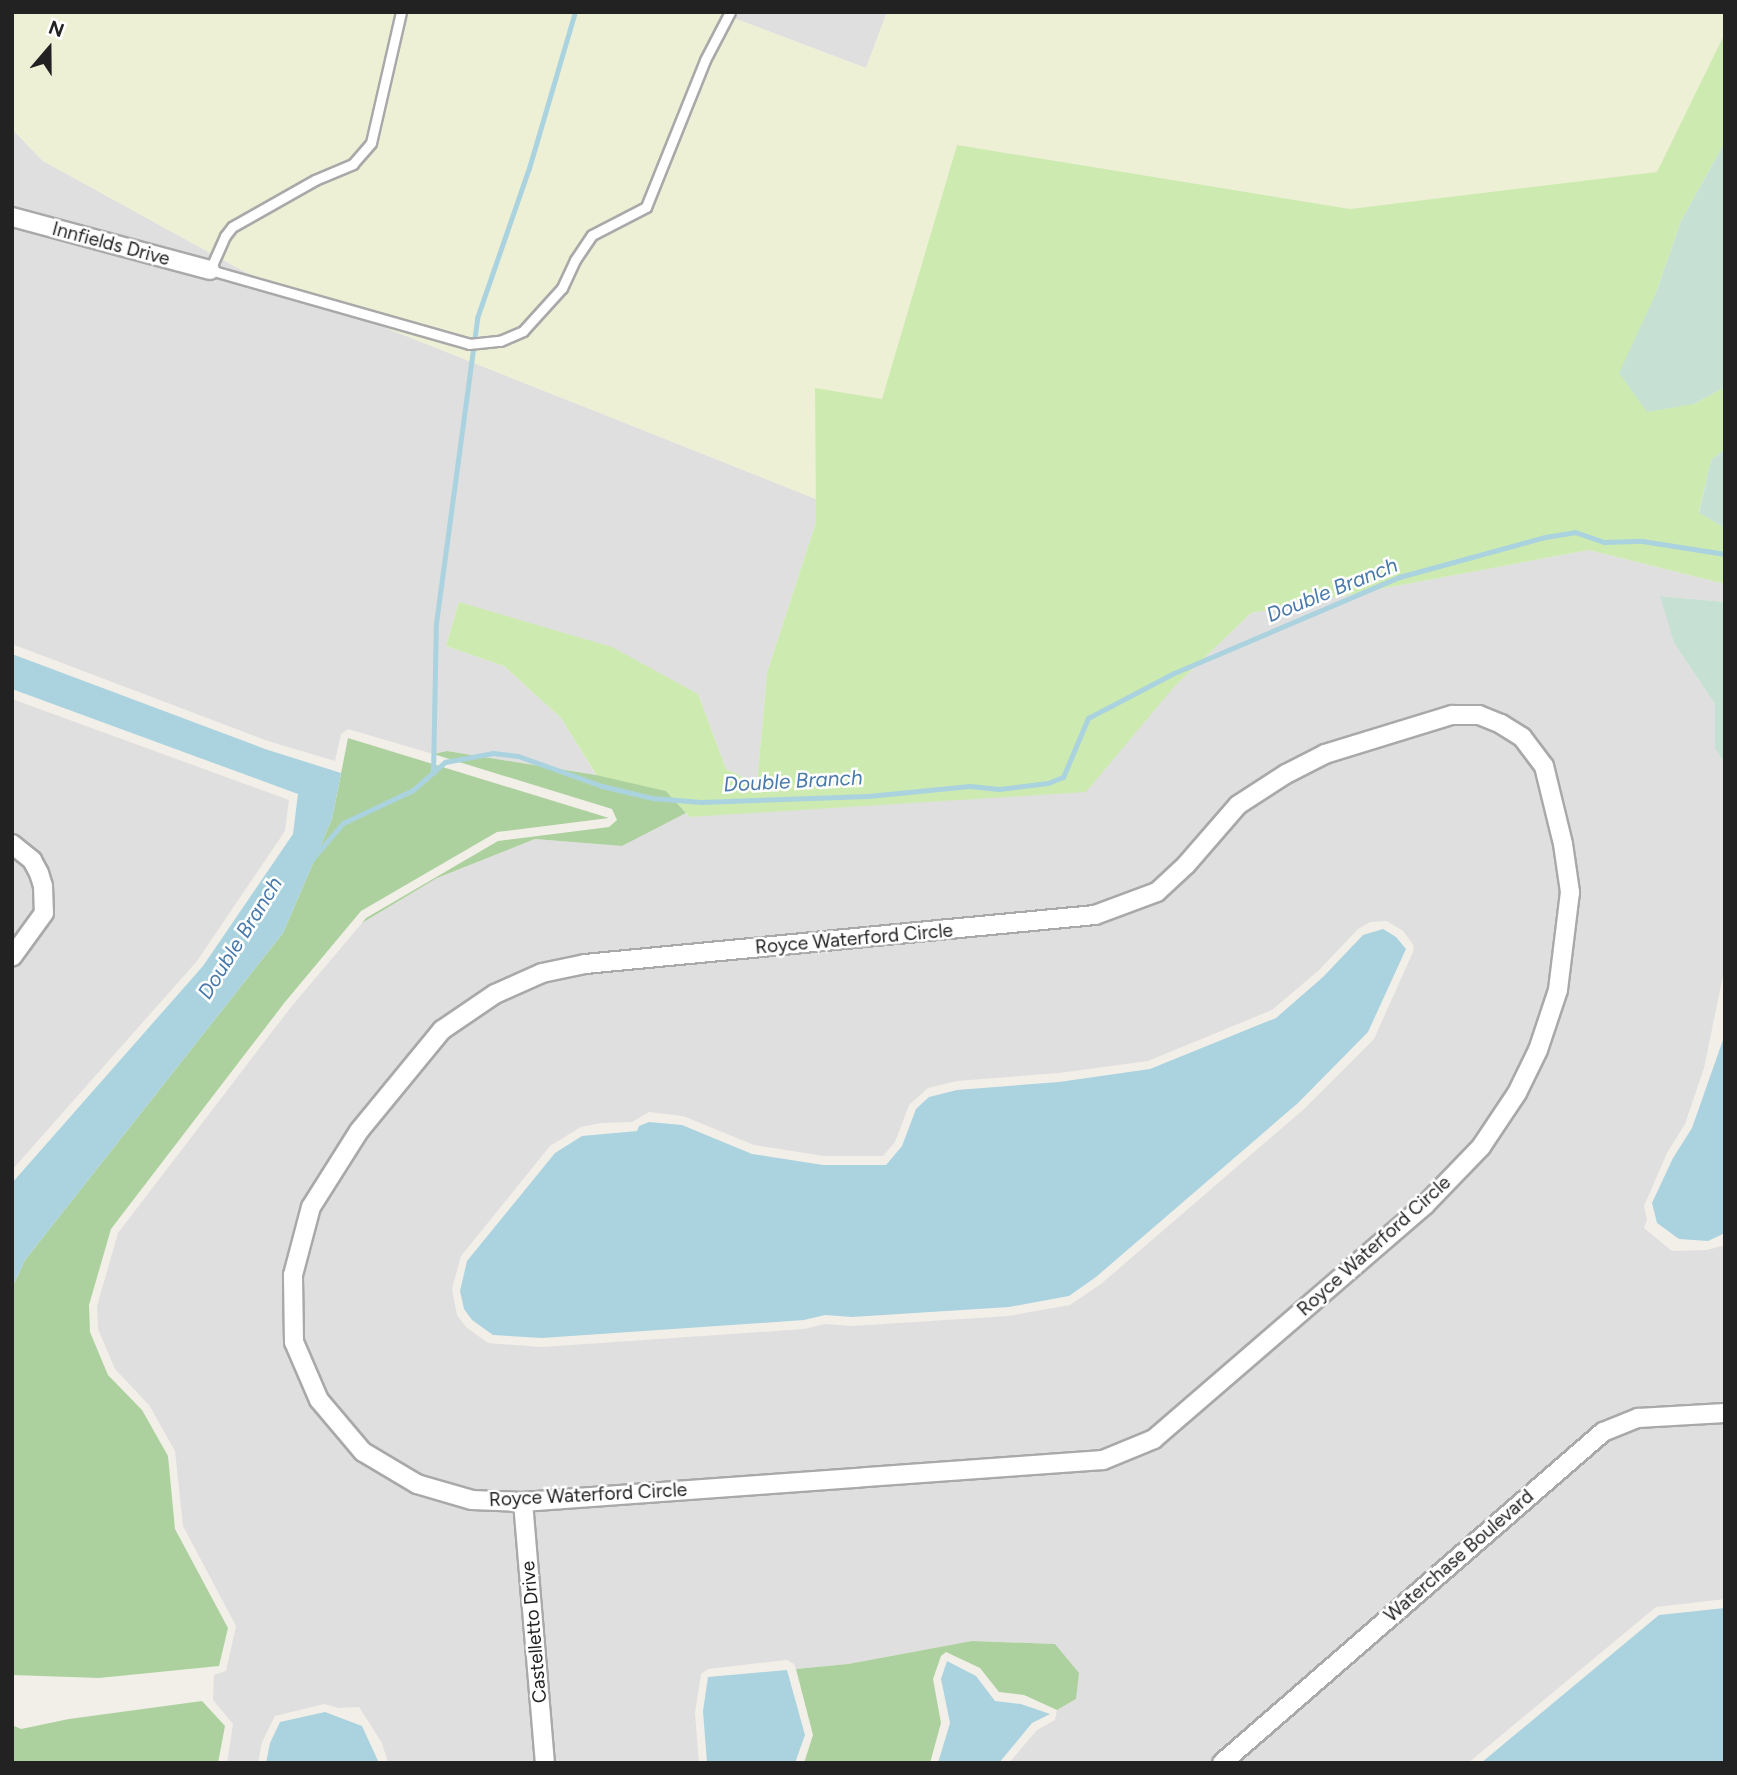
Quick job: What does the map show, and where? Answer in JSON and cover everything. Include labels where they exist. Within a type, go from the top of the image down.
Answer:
[{"type":"street","name":"Innfields Drive","points":[[12,217],[210,270]]},
{"type":"street","name":"Royce Waterford Circle","points":[[1452,715],[1479,715],[1522,737],[1544,766],[1563,844],[1570,892],[1558,990],[1538,1050],[1517,1093],[1481,1147],[1425,1205],[1154,1439],[1103,1461],[523,1502],[472,1500],[417,1484],[363,1452],[319,1400],[294,1342],[293,1275],[311,1207],[359,1131],[442,1030],[495,994],[542,973],[585,964],[1095,915],[1157,892],[1186,865],[1238,805],[1325,754],[1452,715]]},
{"type":"street","points":[[12,844],[32,860],[39,873],[43,886],[44,913],[12,957]]},
{"type":"street","name":"Waterchase Boulevard","points":[[1222,1763],[1603,1432],[1637,1418],[1725,1413]]},
{"type":"street","name":"Castelletto Drive","points":[[523,1502],[545,1763]]},
{"type":"lane","points":[[401,12],[371,143],[353,164],[315,180],[232,228],[225,236],[210,270],[469,344],[500,341],[523,331],[562,288],[575,260],[592,235],[646,206],[705,60],[730,12]]},
{"type":"shaded area","points":[[718,12],[887,12],[866,68]]},
{"type":"shaded area","points":[[12,129],[43,161],[245,272],[816,499],[816,522],[767,673],[757,784],[726,769],[698,694],[459,602],[446,646],[504,666],[561,718],[596,775],[447,751],[433,754],[348,729],[341,734],[335,761],[268,741],[12,644],[12,228],[216,282],[222,262],[12,205]]},
{"type":"shaded area","points":[[1589,550],[1725,584],[1725,602],[1661,596],[1674,643],[1715,704],[1715,749],[1725,763],[1725,966],[1704,1068],[1685,1124],[1667,1153],[1644,1206],[1647,1220],[1644,1228],[1672,1251],[1707,1250],[1725,1245],[1725,1599],[1656,1607],[1468,1763],[1009,1763],[1037,1730],[1055,1720],[1057,1710],[1076,1699],[1055,1644],[972,1641],[848,1664],[796,1669],[794,1664],[787,1660],[708,1669],[701,1674],[695,1713],[699,1763],[388,1763],[382,1743],[359,1707],[339,1708],[324,1704],[275,1716],[262,1742],[258,1763],[227,1763],[233,1724],[213,1700],[214,1675],[226,1671],[236,1626],[183,1526],[175,1451],[149,1405],[115,1369],[98,1329],[97,1306],[118,1233],[291,1007],[362,923],[437,878],[535,839],[622,846],[686,813],[690,817],[752,812],[1174,687],[1251,613]],"holes":[[[1387,921],[1403,931],[1414,946],[1413,952],[1374,1039],[1304,1109],[1101,1284],[1070,1305],[1008,1316],[852,1326],[825,1324],[804,1329],[542,1347],[488,1343],[466,1327],[457,1315],[452,1289],[461,1256],[550,1146],[581,1127],[632,1122],[649,1112],[683,1116],[754,1145],[824,1156],[883,1156],[895,1142],[909,1105],[928,1088],[957,1081],[1059,1073],[1148,1061],[1272,1010],[1318,971],[1358,929],[1370,922]]]},
{"type":"shaded area","points":[[12,699],[289,800],[285,831],[197,961],[12,1170]]},
{"type":"green space","points":[[12,12],[718,12],[866,68],[887,12],[1725,12],[1725,33],[1657,173],[1350,209],[957,145],[882,400],[815,388],[816,499],[245,272],[43,161],[12,129]]},
{"type":"green space","points":[[1725,33],[1725,142],[1681,221],[1656,293],[1694,404],[1725,387],[1725,449],[1711,460],[1699,512],[1725,528],[1725,584],[1589,550],[1251,613],[1174,687],[1086,792],[690,817],[666,791],[597,776],[561,718],[504,666],[446,646],[459,602],[612,647],[698,694],[726,769],[757,784],[767,673],[816,522],[815,388],[882,399],[957,145],[1350,209],[1657,172]]},
{"type":"green space","points":[[1725,142],[1725,387],[1694,404],[1647,412],[1619,373],[1656,293],[1681,221]]},
{"type":"green space","points":[[1725,449],[1725,528],[1699,513],[1711,460]]},
{"type":"green space","points":[[1660,596],[1725,602],[1725,763],[1715,749],[1715,704],[1674,643]]},
{"type":"green space","points":[[348,738],[609,818],[497,832],[361,911],[285,1002],[111,1229],[89,1305],[90,1332],[108,1375],[142,1410],[168,1456],[175,1529],[228,1628],[219,1666],[99,1678],[12,1675],[12,1288],[25,1260],[283,933],[332,819]]},
{"type":"green space","points":[[447,751],[596,775],[666,791],[686,813],[622,846],[535,839],[437,878],[362,923],[366,918],[498,841],[609,827],[617,820],[612,809],[433,754]]},
{"type":"green space","points":[[972,1641],[1055,1644],[1079,1673],[1076,1699],[1057,1710],[1024,1695],[999,1692],[980,1668],[946,1652],[941,1656],[933,1679],[941,1723],[930,1763],[804,1763],[813,1735],[796,1669],[848,1664]]},
{"type":"green space","points":[[202,1701],[225,1726],[218,1763],[12,1763],[12,1725],[21,1729],[69,1719]]},
{"type":"water","points":[[12,654],[265,749],[341,773],[332,819],[283,933],[25,1260],[12,1288],[12,1183],[203,966],[293,834],[298,794],[12,689]]},
{"type":"water","points":[[1383,929],[1396,937],[1406,949],[1368,1032],[1298,1103],[1096,1277],[1069,1296],[1009,1307],[852,1317],[825,1315],[804,1320],[542,1338],[493,1335],[472,1320],[464,1309],[460,1291],[467,1261],[555,1153],[582,1136],[637,1131],[639,1126],[649,1122],[682,1125],[752,1154],[823,1165],[886,1165],[902,1146],[916,1109],[929,1097],[957,1090],[1059,1082],[1150,1069],[1276,1018],[1323,977],[1363,935]]},
{"type":"water","points":[[1725,1034],[1725,1233],[1708,1241],[1679,1239],[1657,1223],[1652,1203],[1673,1158],[1692,1128]]},
{"type":"water","points":[[1725,1608],[1725,1763],[1481,1763],[1659,1615]]},
{"type":"water","points":[[947,1661],[976,1676],[995,1701],[1021,1704],[1050,1714],[1032,1723],[999,1763],[938,1763],[950,1723],[941,1679]]},
{"type":"water","points":[[787,1670],[805,1735],[795,1763],[707,1763],[703,1711],[708,1677]]},
{"type":"water","points":[[325,1712],[362,1726],[379,1763],[266,1763],[270,1743],[280,1722]]},
{"type":"waterway","points":[[433,773],[436,623],[477,318],[529,168],[575,12]]},
{"type":"waterway","name":"Double Branch","points":[[312,859],[343,823],[413,790],[445,762],[493,753],[518,756],[602,786],[652,798],[701,802],[868,796],[970,786],[999,789],[1048,783],[1063,777],[1088,718],[1174,673],[1399,577],[1545,537],[1575,532],[1604,542],[1642,541],[1725,554]]}]
